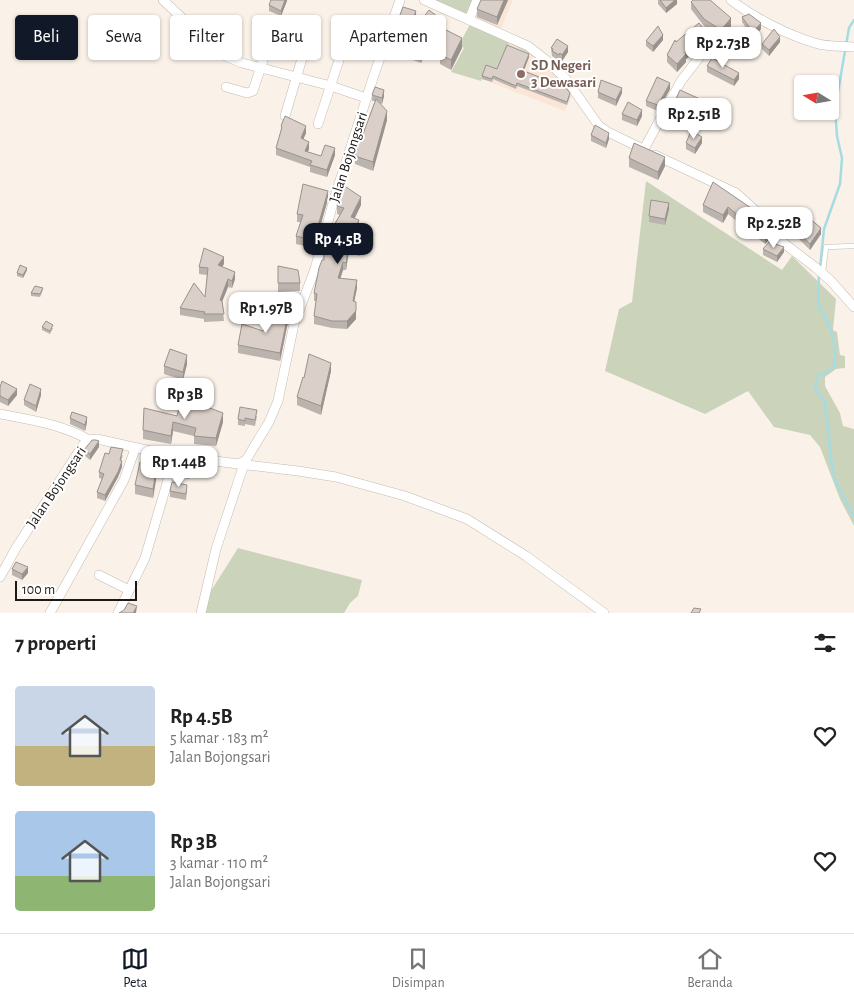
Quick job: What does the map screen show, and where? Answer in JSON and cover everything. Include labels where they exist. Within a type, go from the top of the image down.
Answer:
[{"type":"street","points":[[163,0],[178,14],[198,40],[205,46],[228,58],[331,86],[366,98]]},
{"type":"street","name":"Jalan Bojongsari","points":[[0,576],[83,445],[89,440],[175,456],[243,464],[269,422],[278,401],[294,324],[315,269],[328,220],[366,98],[400,0]]},
{"type":"street","points":[[424,0],[522,43],[540,55],[566,79],[598,126],[736,193],[755,210],[777,238],[819,270],[854,307]]},
{"type":"street","points":[[469,20],[477,0]]},
{"type":"street","points":[[731,0],[741,8],[776,27],[809,41],[849,47]]},
{"type":"street","points":[[644,149],[681,81],[705,50]]},
{"type":"street","points":[[226,87],[252,92],[263,60]]},
{"type":"street","points":[[285,116],[302,60]]},
{"type":"street","points":[[318,124],[339,60]]},
{"type":"street","points":[[0,414],[54,426],[80,434],[89,440]]},
{"type":"street","points":[[50,613],[124,480],[135,449]]},
{"type":"street","points":[[118,613],[152,540],[175,456]]},
{"type":"street","points":[[200,613],[216,550],[243,464],[336,477],[405,496],[467,519],[488,531],[604,613]]},
{"type":"street","points":[[99,575],[129,590]]},
{"type":"lane","points":[[819,270],[826,247],[854,246]]},
{"type":"shaded area","points":[[479,0],[513,0],[500,30],[472,17]]},
{"type":"shaded area","name":"SD Negeri 3 Dewasari","points":[[499,37],[525,49],[553,69],[573,93],[565,111],[482,79]]},
{"type":"green space","points":[[433,0],[474,0],[468,15]]},
{"type":"green space","points":[[470,24],[530,52],[530,54],[509,43],[497,72],[486,68],[481,81],[451,72],[464,48],[459,45]]},
{"type":"green space","points":[[646,181],[782,270],[792,256],[836,299],[833,330],[837,332],[840,355],[845,356],[845,368],[836,369],[825,377],[825,386],[840,413],[843,426],[854,429],[854,526],[840,499],[820,447],[810,435],[774,427],[748,391],[705,414],[605,371],[619,309],[632,302]]},
{"type":"green space","points":[[238,548],[362,580],[358,596],[350,603],[344,613],[197,613]]},
{"type":"building","points":[[271,0],[285,0],[281,11],[269,5]]},
{"type":"building","points":[[481,0],[504,0],[497,17],[477,9]]},
{"type":"building","points":[[660,0],[675,0],[666,8]]},
{"type":"building","points":[[693,0],[710,0],[731,18],[721,30],[704,19],[691,2]]},
{"type":"building","points":[[403,7],[416,11],[414,15],[400,15]]},
{"type":"building","points":[[429,10],[436,15],[425,15]]},
{"type":"building","points":[[749,14],[761,23],[753,32],[742,17]]},
{"type":"building","points":[[699,23],[709,35],[702,37],[696,45],[685,52],[686,54],[677,64],[667,55],[675,40],[676,42]]},
{"type":"building","points":[[658,26],[663,35],[653,46],[646,41]]},
{"type":"building","points":[[774,29],[780,37],[769,50],[762,44]]},
{"type":"building","points":[[446,30],[462,38],[451,60],[446,57]]},
{"type":"building","points":[[557,39],[568,46],[562,55],[552,51],[553,49],[551,48]]},
{"type":"building","points":[[507,45],[529,54],[523,69],[524,71],[567,89],[570,93],[567,102],[517,83],[516,86],[493,76],[492,79],[482,76],[486,65],[497,69]]},
{"type":"building","points":[[712,58],[739,73],[734,80],[707,66]]},
{"type":"building","points":[[657,77],[670,83],[658,105],[646,101]]},
{"type":"building","points":[[601,80],[622,88],[616,100],[598,92]]},
{"type":"building","points":[[375,87],[384,90],[382,98],[372,95]]},
{"type":"building","points":[[680,90],[702,100],[693,116],[672,108]]},
{"type":"building","points":[[376,99],[387,111],[373,162],[355,156]]},
{"type":"building","points":[[628,102],[642,110],[637,120],[622,114]]},
{"type":"building","points":[[285,116],[306,126],[301,138],[309,142],[305,151],[321,156],[325,145],[335,148],[327,170],[310,165],[312,161],[276,148]]},
{"type":"building","points":[[595,125],[609,133],[606,143],[591,135]]},
{"type":"building","points":[[691,131],[702,137],[695,148],[686,143]]},
{"type":"building","points":[[634,143],[665,157],[658,172],[629,158]]},
{"type":"building","points":[[713,182],[751,208],[770,232],[765,237],[728,207],[723,215],[703,205]]},
{"type":"building","points":[[303,184],[328,191],[314,240],[296,236],[303,215],[297,214]]},
{"type":"building","points":[[343,185],[361,197],[351,217],[359,220],[351,237],[366,235],[359,248],[349,244],[346,263],[343,262],[338,278],[357,280],[353,301],[356,302],[356,311],[347,321],[332,321],[314,316],[317,294],[314,293],[319,268],[322,260],[324,260],[332,226],[344,208],[337,206]]},
{"type":"building","points":[[651,200],[669,203],[665,219],[649,216]]},
{"type":"building","points":[[809,218],[821,228],[810,244],[799,233]]},
{"type":"building","points":[[769,242],[784,247],[777,256],[763,249]]},
{"type":"building","points":[[204,248],[224,257],[218,265],[235,272],[232,281],[228,279],[220,300],[222,301],[224,314],[204,314],[205,312],[180,308],[194,283],[205,297],[208,268],[199,267]]},
{"type":"building","points":[[20,265],[27,268],[23,275],[17,273]]},
{"type":"building","points":[[278,266],[298,270],[300,283],[278,283]]},
{"type":"building","points":[[35,286],[43,288],[40,294],[31,293]]},
{"type":"building","points":[[274,310],[288,314],[280,353],[238,345],[242,324],[263,331]]},
{"type":"building","points":[[46,321],[53,325],[50,331],[42,327]]},
{"type":"building","points":[[170,349],[187,355],[183,372],[164,366]]},
{"type":"building","points":[[309,354],[331,363],[321,406],[297,397],[304,378]]},
{"type":"building","points":[[2,381],[17,389],[8,400],[0,396]]},
{"type":"building","points":[[30,384],[41,389],[36,406],[24,400]]},
{"type":"building","points":[[181,401],[202,405],[223,413],[216,438],[194,436],[196,428],[173,422],[171,436],[143,430],[144,408],[177,416]]},
{"type":"building","points":[[240,407],[257,410],[255,420],[245,418],[245,421],[238,419]]},
{"type":"building","points":[[72,412],[87,417],[85,425],[70,418]]},
{"type":"building","points":[[92,440],[99,441],[90,454],[84,450]]},
{"type":"building","points":[[111,447],[123,449],[120,460],[122,461],[105,495],[97,492],[104,474],[99,472],[105,453],[109,454]]},
{"type":"building","points":[[181,460],[191,462],[189,473],[179,471]]},
{"type":"building","points":[[140,462],[151,464],[149,471],[156,471],[153,489],[135,485]]},
{"type":"building","points":[[172,482],[187,485],[186,494],[170,491]]},
{"type":"building","points":[[16,562],[28,567],[22,574],[12,569]]},
{"type":"building","points":[[128,603],[137,606],[133,613],[119,613],[124,610]]},
{"type":"building","points":[[694,608],[701,609],[699,613],[691,613]]},
{"type":"waterway","points":[[820,268],[824,229],[840,184],[842,158],[837,136],[835,109],[849,28],[854,20]]},
{"type":"waterway","points":[[819,274],[819,307],[829,324],[835,346],[835,364],[832,369],[817,377],[815,389],[825,402],[832,467],[836,483],[854,517]]},
{"type":"place","name":"SD Negeri 3 Dewasari","points":[[521,74]]}]
